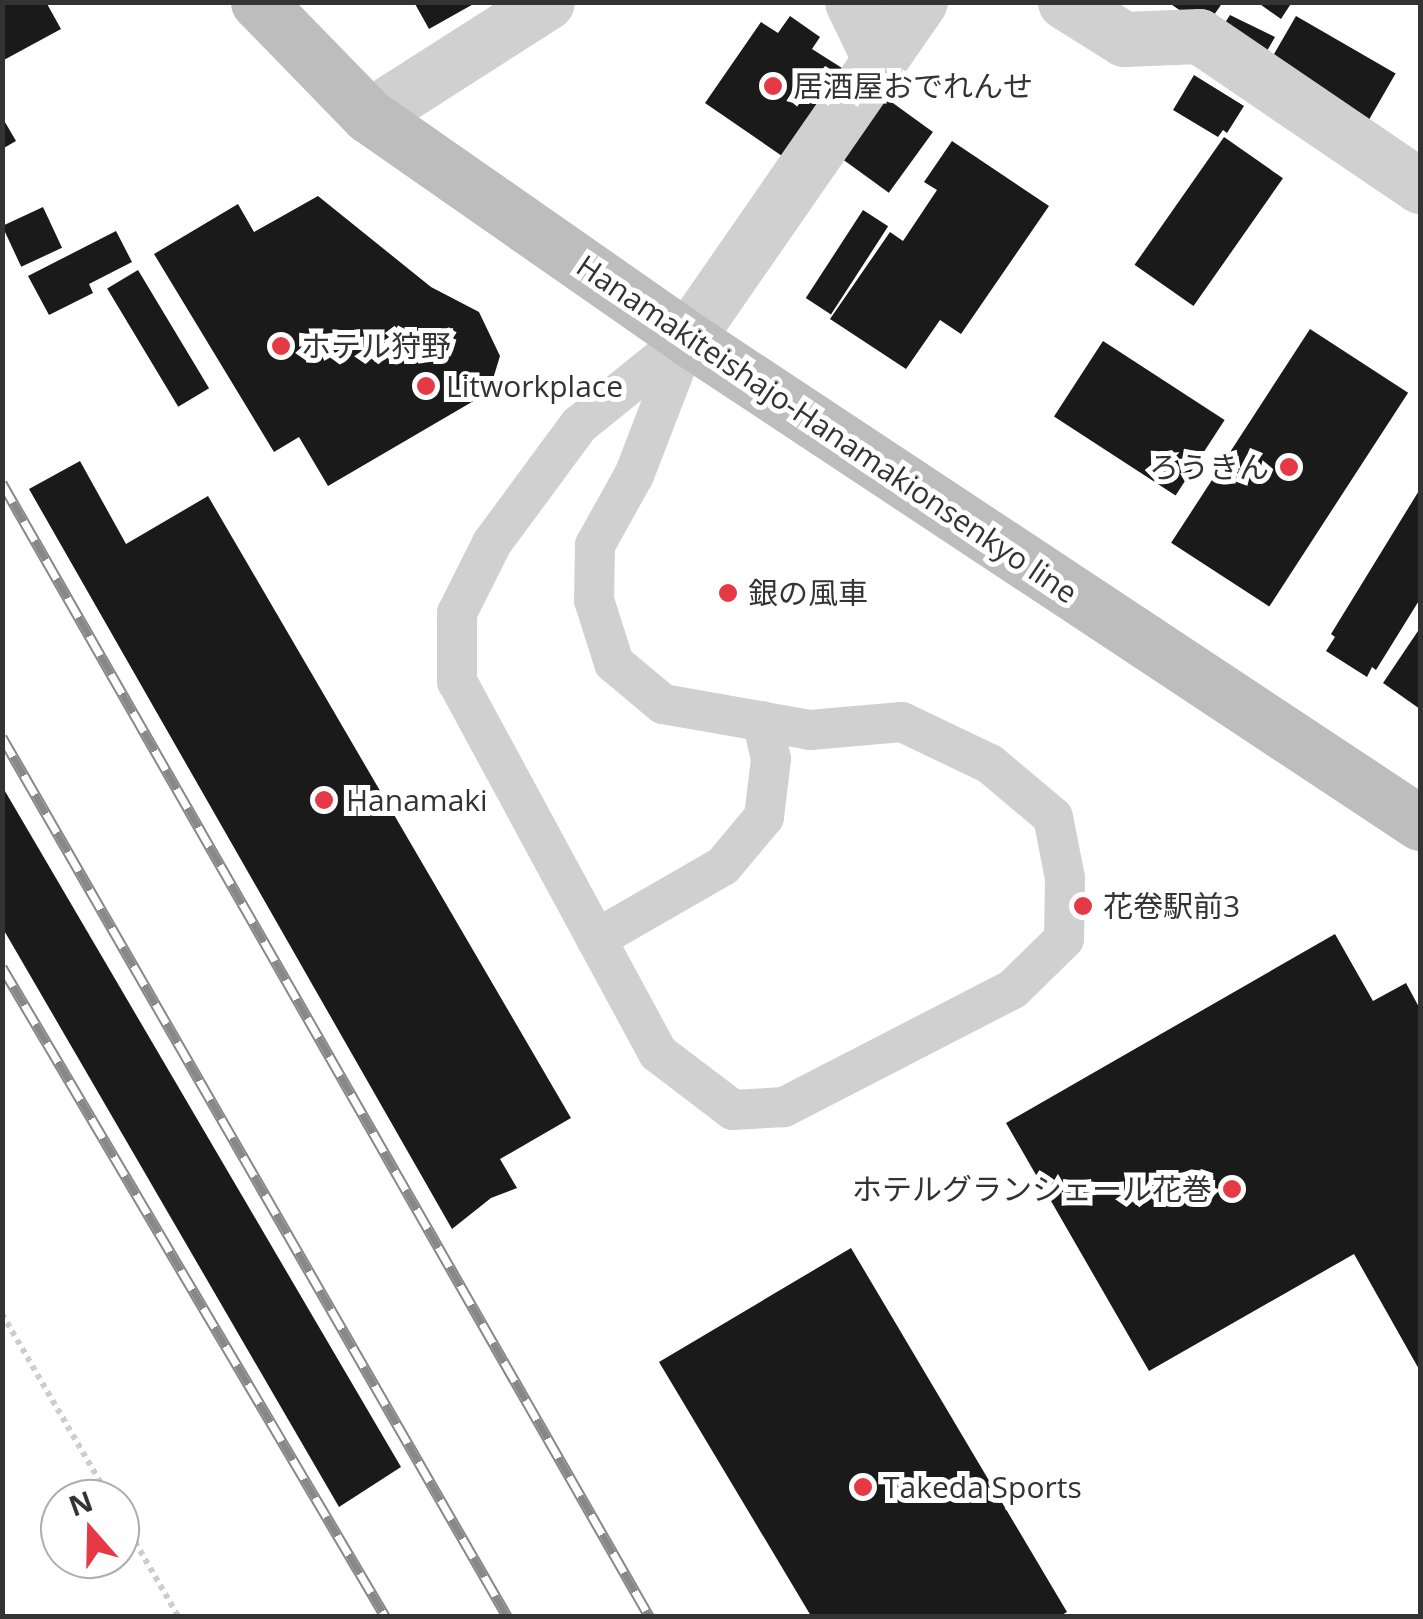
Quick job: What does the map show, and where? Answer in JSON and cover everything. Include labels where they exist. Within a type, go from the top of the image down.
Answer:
[{"type":"main road","name":"Hanamakiteishajo-Hanamakionsenkyo line","points":[[258,2],[369,116],[688,338],[1420,823]]},
{"type":"street","points":[[369,116],[547,2]]},
{"type":"street","points":[[852,2],[879,58]]},
{"type":"street","points":[[688,338],[920,2]]},
{"type":"street","points":[[1065,2],[1124,39],[1198,36],[1420,186]]},
{"type":"lane","points":[[688,338],[634,475],[595,545],[594,600],[614,663],[664,704],[810,730],[902,722],[990,764],[1053,817],[1065,878],[1064,938],[1013,990],[784,1107],[733,1110],[658,1053],[457,682],[457,613],[492,543],[579,425],[688,338]]},
{"type":"lane","points":[[596,939],[722,866],[764,816],[771,759],[762,721]]},
{"type":"path","points":[[2,1314],[98,1479]]},
{"type":"path","points":[[140,1550],[178,1616]]},
{"type":"building","points":[[2,2],[46,2],[61,29],[2,61]]},
{"type":"building","points":[[414,2],[477,2],[429,29]]},
{"type":"building","points":[[1168,2],[1223,2],[1205,28]]},
{"type":"building","points":[[1257,2],[1292,2],[1281,19]]},
{"type":"building","points":[[1230,15],[1275,37],[1263,58],[1219,32]]},
{"type":"building","name":"居酒屋おでれんせ","points":[[790,16],[820,37],[812,49],[842,68],[782,156],[705,103],[761,22],[778,33]]},
{"type":"building","points":[[1296,16],[1396,74],[1369,119],[1270,62]]},
{"type":"building","points":[[1194,75],[1244,106],[1227,133],[1223,130],[1218,137],[1173,110]]},
{"type":"building","points":[[886,98],[933,132],[889,193],[842,159]]},
{"type":"building","points":[[2,117],[16,141],[2,149]]},
{"type":"building","points":[[1224,137],[1283,178],[1194,306],[1135,265]]},
{"type":"building","points":[[952,141],[1049,206],[961,334],[940,320],[906,369],[830,319],[890,232],[903,241],[937,190],[924,182]]},
{"type":"building","points":[[318,196],[431,287],[479,312],[500,356],[489,392],[328,486],[299,437],[274,452],[154,254],[238,204],[254,232]]},
{"type":"building","points":[[43,207],[62,248],[21,267],[2,226]]},
{"type":"building","points":[[863,210],[888,226],[831,314],[806,298]]},
{"type":"building","points":[[116,231],[132,262],[89,284],[93,293],[49,315],[28,276]]},
{"type":"building","points":[[138,270],[209,388],[178,407],[107,289]]},
{"type":"building","name":"ろうきん","points":[[1310,329],[1408,393],[1269,607],[1171,543]]},
{"type":"building","points":[[1103,341],[1225,420],[1176,495],[1054,416]]},
{"type":"building","points":[[80,461],[126,544],[208,496],[571,1118],[500,1159],[517,1188],[491,1198],[452,1229],[29,489]]},
{"type":"building","points":[[1420,489],[1420,599],[1376,670],[1372,667],[1367,677],[1326,651],[1335,637],[1331,634]]},
{"type":"building","points":[[1420,628],[1420,709],[1383,683]]},
{"type":"building","points":[[2,786],[401,1467],[339,1507],[2,927]]},
{"type":"building","name":"ホテルグランシェール花巻","points":[[1335,934],[1373,1001],[1406,983],[1420,1009],[1420,1371],[1354,1254],[1149,1371],[1006,1123]]},
{"type":"building","name":"Takeda Sports","points":[[851,1248],[1067,1612],[1060,1616],[811,1616],[659,1362]]},
{"type":"railway","points":[[2,483],[649,1616]]},
{"type":"railway","points":[[2,737],[507,1616]]},
{"type":"railway","points":[[2,967],[385,1616]]},
{"type":"place","name":"居酒屋おでれんせ","points":[[773,86]]},
{"type":"place","name":"ホテル狩野","points":[[281,346]]},
{"type":"place","name":"Litworkplace","points":[[426,386]]},
{"type":"place","name":"ろうきん","points":[[1289,467]]},
{"type":"place","name":"銀の風車","points":[[728,593]]},
{"type":"place","name":"Hanamaki","points":[[324,800]]},
{"type":"place","name":"花卷駅前3","points":[[1083,906]]},
{"type":"place","name":"ホテルグランシェール花巻","points":[[1232,1189]]},
{"type":"place","name":"Takeda Sports","points":[[863,1487]]}]
